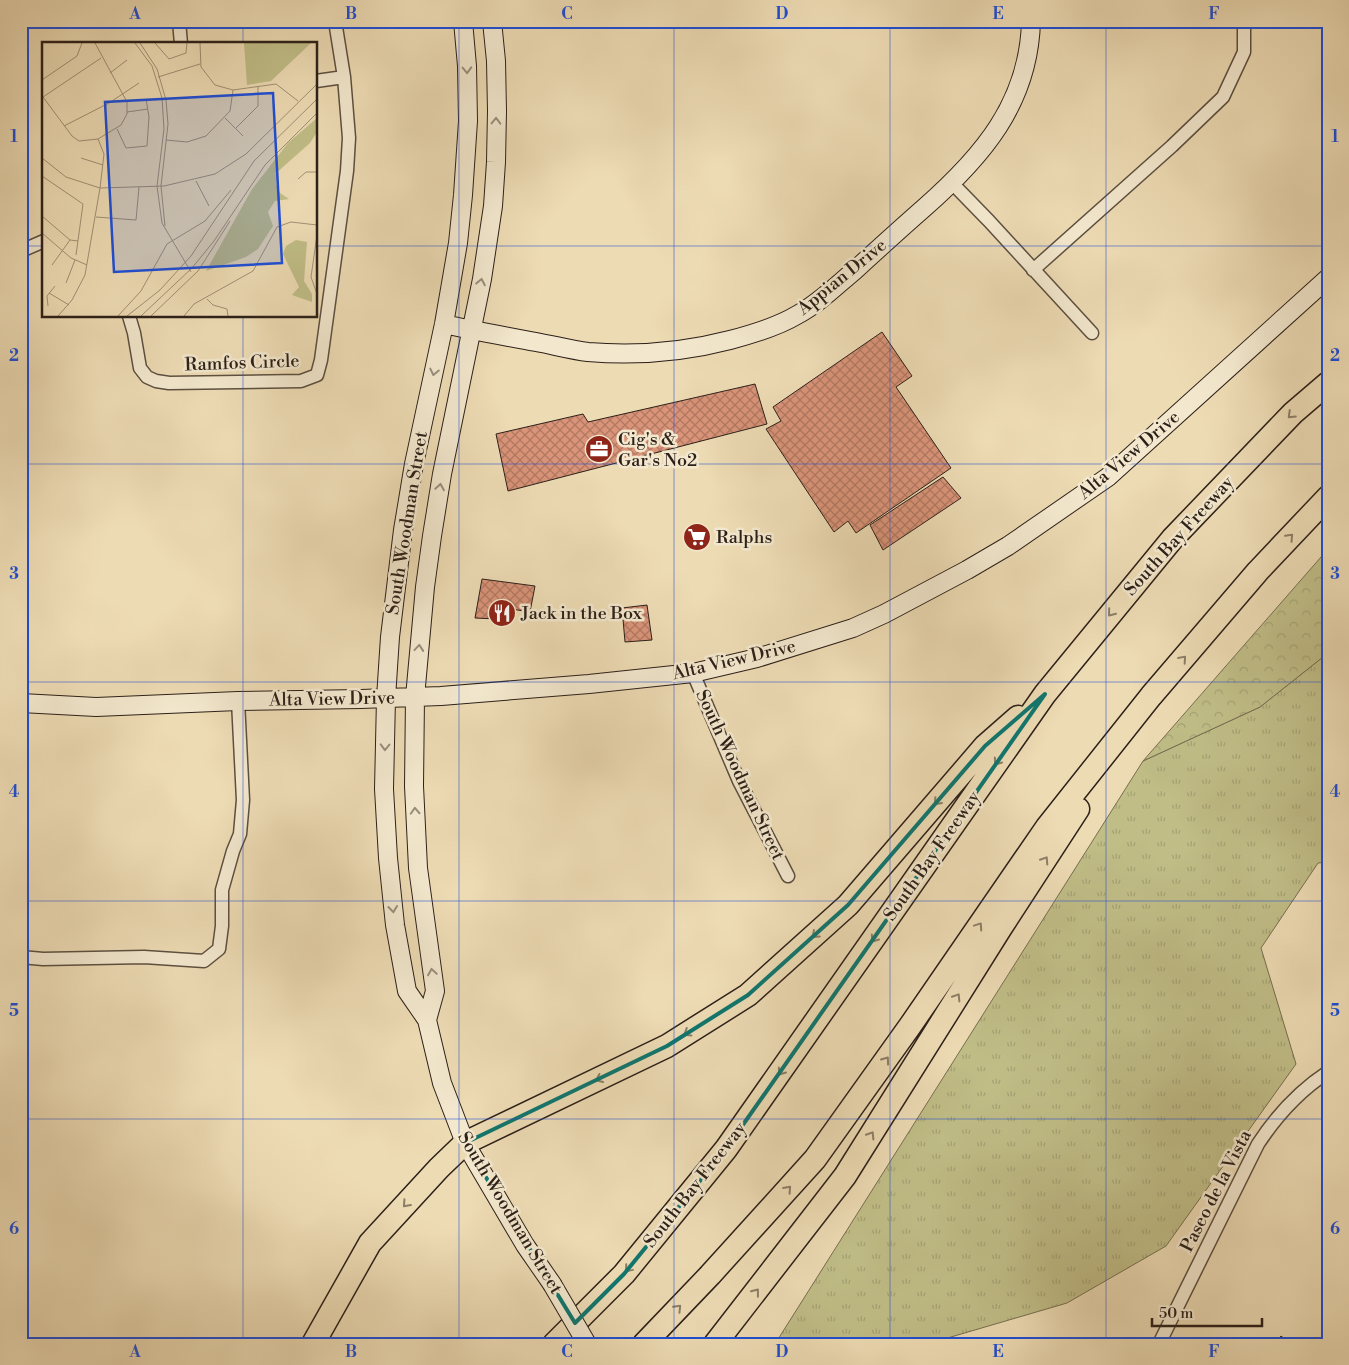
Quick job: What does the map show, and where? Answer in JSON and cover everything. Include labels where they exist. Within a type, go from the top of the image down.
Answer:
[{"type":"highway","name":"South Bay Freeway","points":[[554,1344],[624,1274],[726,1149],[1045,694],[1172,538],[1293,413],[1328,383]]},
{"type":"highway","points":[[644,1344],[710,1275],[814,1159],[910,1026],[1047,827],[1151,696],[1258,571],[1328,497]]},
{"type":"highway","points":[[313,1344],[370,1243],[464,1143],[666,1046],[748,995],[848,905],[985,746],[1045,694]]},
{"type":"highway","points":[[715,1344],[845,1176],[1000,929],[1151,696]]},
{"type":"main road","name":"South Woodman Street","points":[[463,21],[467,66],[468,121],[458,243],[444,324],[414,464],[403,530],[390,637],[386,698],[384,789],[388,858],[395,925],[407,991],[427,1020],[442,1083],[464,1143],[587,1344]]},
{"type":"main road","name":"South Woodman Street","points":[[427,1020],[435,991],[418,859],[414,756],[416,697],[425,587],[432,536],[442,474],[486,256],[493,206],[497,111],[496,61],[492,21]]},
{"type":"main road","name":"Appian Drive","points":[[444,324],[586,352],[663,352],[714,344],[740,337],[779,324],[798,315],[831,291],[952,183],[988,143],[1011,105],[1019,84],[1029,46],[1031,21]]},
{"type":"main road","name":"Alta View Drive","points":[[21,703],[96,707],[238,701],[386,698],[441,696],[579,685],[693,673],[757,658],[853,628],[884,614],[1008,546],[1108,476],[1328,278]]},
{"type":"street","points":[[179,21],[181,42]]},
{"type":"street","name":"Ramfos Circle","points":[[130,318],[140,368],[147,377],[156,381],[169,383],[301,381],[317,375],[321,360],[348,171],[349,138],[344,77],[335,21]]},
{"type":"street","points":[[1033,270],[1172,146],[1223,97],[1244,52],[1244,21]]},
{"type":"street","points":[[318,81],[344,77]]},
{"type":"street","points":[[952,183],[1092,333]]},
{"type":"street","points":[[21,251],[42,241]]},
{"type":"street","name":"South Woodman Street","points":[[693,673],[739,781],[788,876]]},
{"type":"street","points":[[21,957],[43,959],[144,957],[204,961],[219,949],[222,926],[222,890],[240,834],[243,800],[238,701]]},
{"type":"street","name":"Paseo de la Vista","points":[[1159,1344],[1258,1144],[1275,1120],[1295,1098],[1328,1072]]},
{"type":"highlighted area","points":[[1045,694],[726,1149],[624,1274],[575,1323],[465,1143],[667,1046],[748,995],[848,905],[985,746]]},
{"type":"green space","points":[[1328,549],[1328,653],[1260,707],[1143,761]]},
{"type":"green space","points":[[1328,653],[1328,862],[1318,863],[1261,948],[1296,1064],[1166,1246],[1067,1303],[927,1344],[775,1344],[1143,761],[1260,707]]},
{"type":"building","points":[[882,332],[912,376],[896,387],[951,468],[856,533],[848,521],[834,532],[766,429],[781,421],[773,407]]},
{"type":"building","points":[[755,384],[767,424],[508,491],[496,434],[583,414],[588,422]]},
{"type":"building","points":[[943,477],[961,498],[883,550],[870,525]]},
{"type":"building","points":[[482,579],[535,586],[530,612],[505,608],[504,612],[498,612],[497,619],[475,618]]},
{"type":"building","points":[[647,605],[652,640],[625,642],[622,608]]},
{"type":"building","points":[[1281,1336],[1291,1344],[1275,1343]]},
{"type":"place","name":"Cig's & Gar's No2","points":[[599,449]]},
{"type":"place","name":"Ralphs","points":[[697,537]]},
{"type":"place","name":"Jack in the Box","points":[[502,613]]}]
